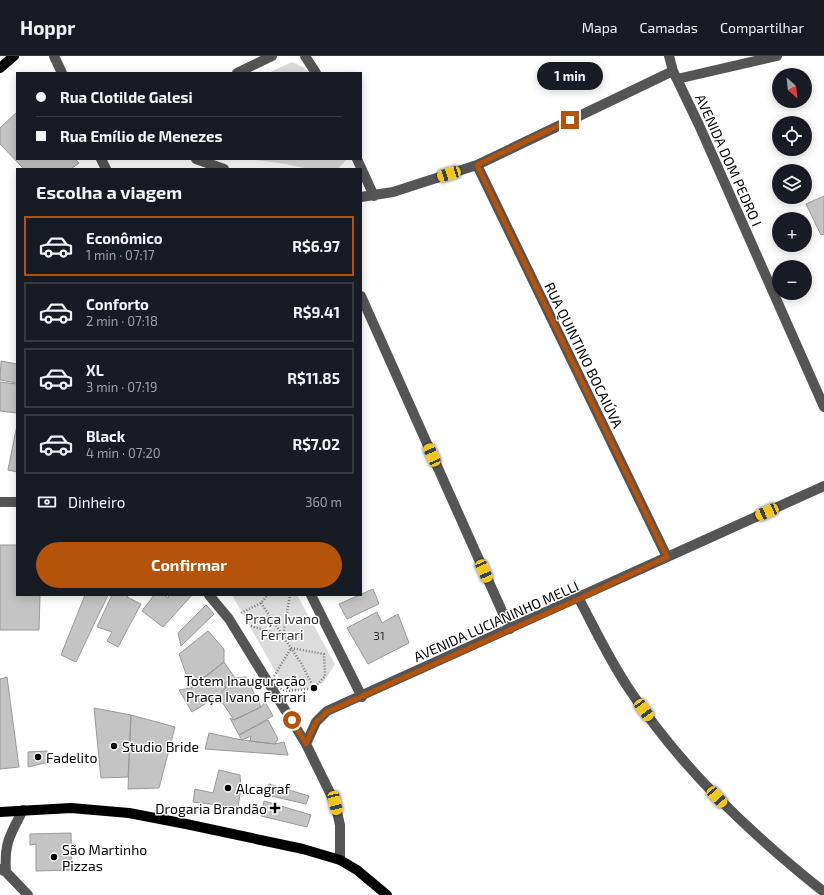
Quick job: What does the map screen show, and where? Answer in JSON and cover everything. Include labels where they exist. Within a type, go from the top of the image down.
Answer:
[{"type":"main road","points":[[0,68],[14,56]]},
{"type":"main road","points":[[0,812],[71,808],[130,813],[303,849],[340,860],[357,870],[388,895]]},
{"type":"street","points":[[54,56],[62,72]]},
{"type":"street","points":[[239,72],[272,56]]},
{"type":"street","points":[[305,56],[315,72]]},
{"type":"street","name":"AVENIDA DOM PEDRO I","points":[[670,56],[675,75],[770,282],[824,407]]},
{"type":"street","points":[[362,197],[393,192],[477,165],[675,75],[777,56]]},
{"type":"street","points":[[199,160],[221,168]]},
{"type":"street","name":"RUA QUINTINO BOCAIÚVA","points":[[477,165],[667,557]]},
{"type":"street","points":[[362,170],[374,196]]},
{"type":"street","points":[[362,298],[510,629]]},
{"type":"street","name":"AVENIDA LUCIANINHO MELLI","points":[[306,744],[316,722],[327,712],[579,599],[667,557],[824,486]]},
{"type":"street","points":[[0,502],[16,502]]},
{"type":"street","points":[[211,596],[230,619],[270,683],[306,744],[335,803],[340,825],[340,860]]},
{"type":"street","points":[[312,596],[362,697]]},
{"type":"street","points":[[579,599],[629,689],[688,765],[727,808],[779,856],[824,892]]},
{"type":"street","points":[[23,810],[8,838],[3,870],[28,895]]},
{"type":"path","points":[[230,619],[260,603],[267,596]]},
{"type":"path","points":[[283,636],[290,596]]},
{"type":"path","points":[[260,603],[301,663],[314,688]]},
{"type":"path","points":[[230,619],[283,636]]},
{"type":"path","points":[[291,648],[324,654],[326,676],[314,688],[286,691],[270,683],[291,648]]},
{"type":"green space","points":[[292,62],[303,67],[308,72],[270,72]]},
{"type":"green space","points":[[256,160],[346,160],[339,168],[304,168]]},
{"type":"green space","name":"Praça Ivano Ferrari","points":[[233,596],[298,596],[335,664],[323,683],[309,688],[289,692],[282,683]]},
{"type":"building","points":[[16,113],[16,160],[76,160],[79,163],[72,168],[23,168],[0,144],[0,128]]},
{"type":"building","points":[[824,196],[824,234],[821,235],[812,216],[812,212],[810,212],[806,204],[812,204],[812,201]]},
{"type":"building","points":[[1,361],[16,364],[16,383],[0,380]]},
{"type":"building","points":[[0,382],[16,384],[16,413],[0,411]]},
{"type":"building","points":[[16,430],[16,472],[8,470]]},
{"type":"building","points":[[0,545],[16,545],[16,596],[40,596],[39,630],[0,630]]},
{"type":"building","points":[[373,589],[379,604],[347,619],[339,604],[357,596],[362,596],[362,594]]},
{"type":"building","points":[[85,596],[108,596],[76,662],[61,655]]},
{"type":"building","points":[[112,596],[128,596],[141,604],[118,647],[107,641],[112,632],[97,627]]},
{"type":"building","points":[[153,596],[166,596],[168,598],[169,596],[191,596],[163,627],[142,611]]},
{"type":"building","points":[[206,605],[214,614],[181,646],[178,633]]},
{"type":"building","points":[[377,612],[382,623],[398,614],[409,643],[368,664],[347,628]]},
{"type":"building","points":[[208,631],[224,649],[224,662],[191,688],[179,654]]},
{"type":"building","points":[[224,662],[235,678],[224,683],[226,688],[218,696],[192,712],[179,690],[191,688]]},
{"type":"building","points":[[7,677],[19,767],[0,769],[0,679]]},
{"type":"building","points":[[246,677],[261,707],[234,720],[218,696],[226,688],[224,683],[235,678]]},
{"type":"building","points":[[265,702],[273,716],[239,735],[230,718],[234,720],[261,707]]},
{"type":"building","name":"Studio Bride","points":[[94,708],[131,715],[128,777],[101,778]]},
{"type":"building","points":[[131,715],[175,727],[159,788],[128,789]]},
{"type":"building","points":[[268,720],[278,739],[275,744],[250,741],[251,736],[242,740],[239,735]]},
{"type":"building","points":[[209,733],[242,740],[275,744],[284,742],[288,755],[205,749]]},
{"type":"building","name":"Fadelito","points":[[47,751],[49,762],[28,767],[28,752]]},
{"type":"building","name":"Alcagraf","points":[[219,770],[240,775],[241,788],[238,807],[193,802],[195,789],[213,793]]},
{"type":"building","points":[[269,784],[309,796],[306,804],[267,795]]},
{"type":"building","name":"Drogaria Brandão","points":[[264,801],[311,815],[307,827],[261,816]]},
{"type":"building","name":"São Martinho Pizzas","points":[[71,833],[72,870],[36,871],[36,844],[30,845],[30,834]]},
{"type":"place","name":"Totem Inauguração Praça Ivano Ferrari","points":[[314,688]]},
{"type":"place","name":"Studio Bride","points":[[114,746]]},
{"type":"place","name":"Fadelito","points":[[38,757]]},
{"type":"place","name":"Alcagraf","points":[[228,788]]},
{"type":"place","name":"Drogaria Brandão","points":[[275,808]]},
{"type":"place","name":"São Martinho Pizzas","points":[[54,857]]},
{"type":"route","points":[[292,720],[306,744],[309,732],[316,722],[327,712],[579,599],[667,557],[477,165],[570,120]]}]
